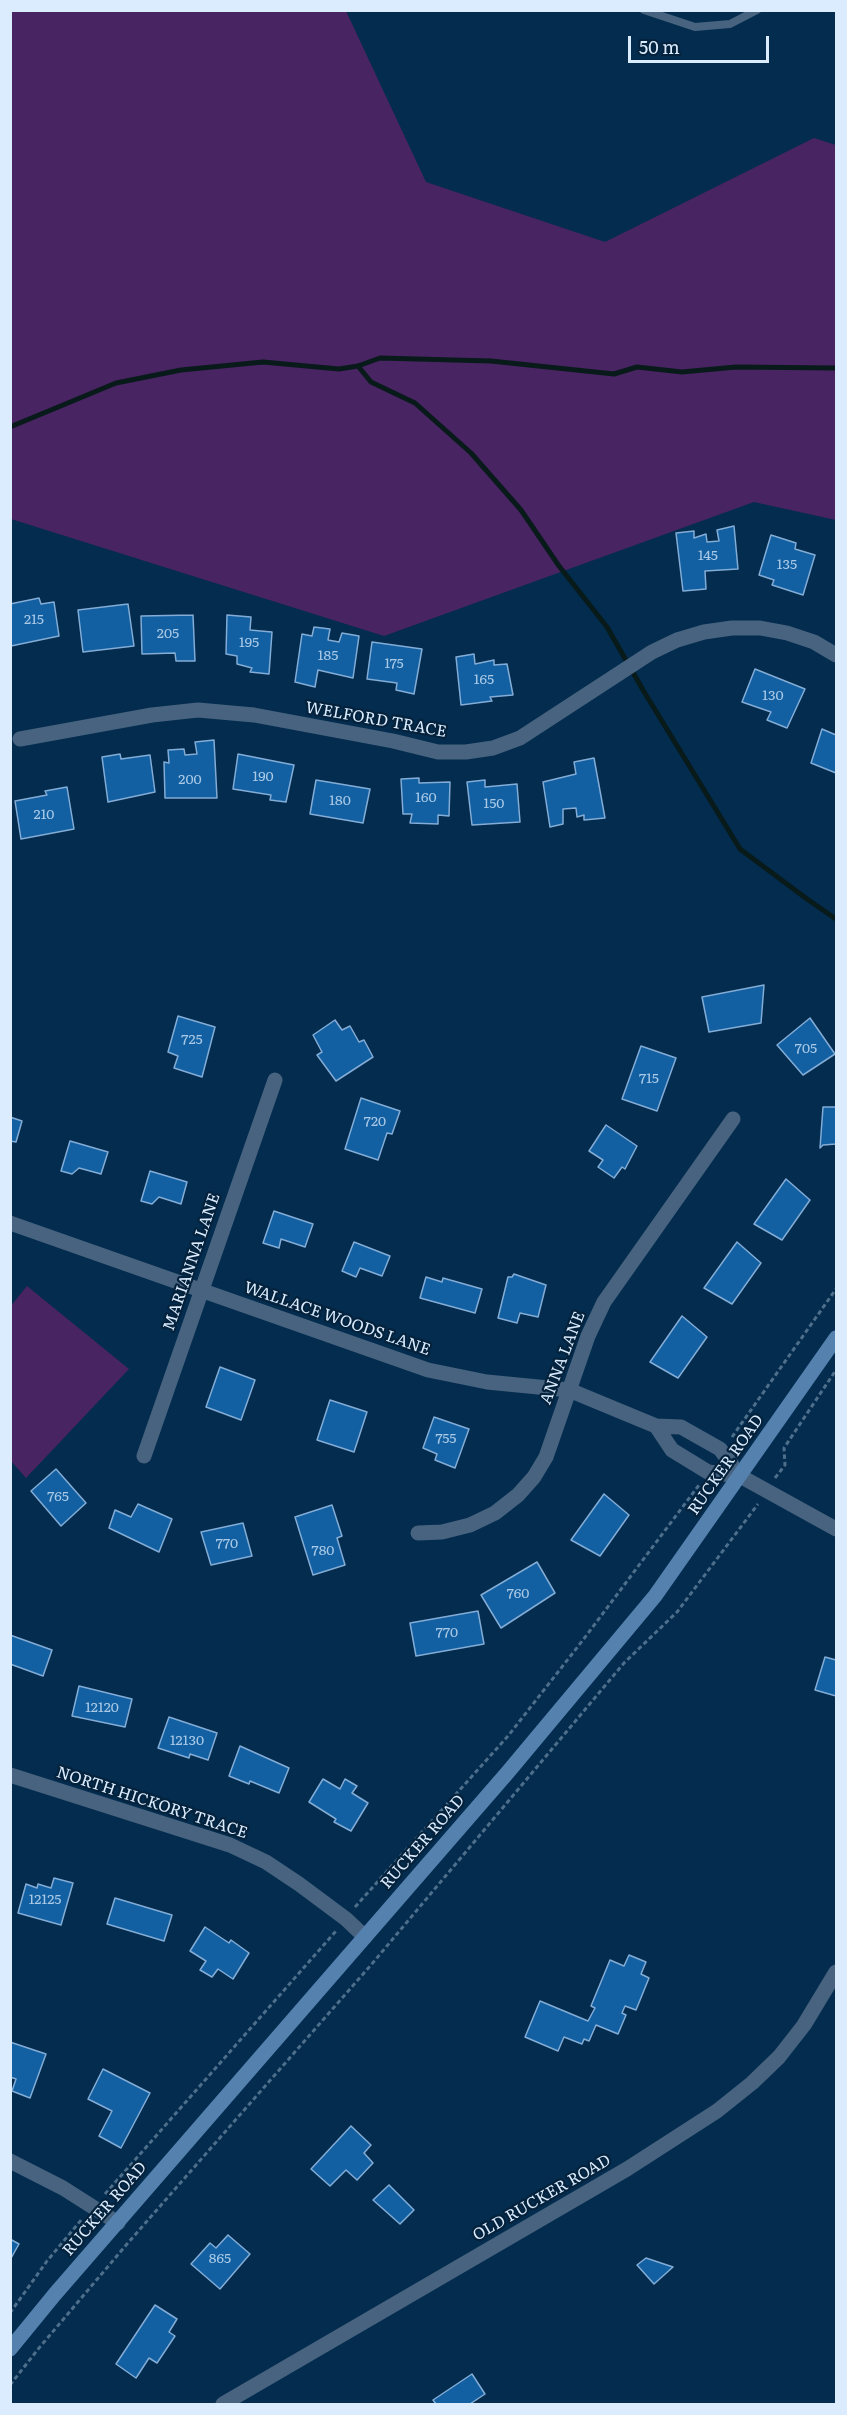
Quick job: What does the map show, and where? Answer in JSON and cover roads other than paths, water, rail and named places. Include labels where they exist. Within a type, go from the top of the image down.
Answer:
[{"type":"main road","name":"RUCKER ROAD","points":[[10,2349],[55,2294],[508,1772],[655,1596],[837,1338]]},
{"type":"street","name":"WELFORD TRACE","points":[[20,739],[152,715],[198,710],[254,715],[393,741],[438,752],[466,752],[493,748],[519,738],[652,652],[677,640],[704,632],[732,628],[760,628],[787,633],[814,642],[837,655]]},
{"type":"street","name":"MARIANNA LANE","points":[[144,1456],[275,1080]]},
{"type":"street","name":"ANNA LANE","points":[[418,1533],[442,1532],[470,1525],[495,1513],[518,1495],[534,1478],[546,1457],[588,1336],[604,1302],[733,1119]]},
{"type":"street","name":"WALLACE WOODS LANE","points":[[10,1222],[428,1370],[488,1382],[569,1390],[657,1426],[681,1427],[722,1452],[740,1476]]},
{"type":"street","points":[[657,1426],[672,1450],[708,1472],[740,1476],[837,1529]]},
{"type":"street","name":"NORTH HICKORY TRACE","points":[[10,1775],[230,1845],[266,1862],[299,1884],[346,1919],[365,1937]]},
{"type":"street","name":"OLD RUCKER ROAD","points":[[223,2404],[627,2169],[717,2111],[752,2083],[779,2057],[804,2025],[837,1972]]},
{"type":"street","points":[[10,2161],[94,2206],[118,2223]]},
{"type":"lane","points":[[644,10],[695,27],[730,24],[757,10]]},
{"type":"waterway","points":[[10,427],[116,383],[181,370],[263,362],[339,369],[358,366],[380,358],[491,361],[614,374],[637,367],[682,372],[736,367],[836,368]]},
{"type":"waterway","points":[[358,366],[371,382],[415,403],[471,453],[521,510],[559,566],[607,627],[740,849],[836,919]]}]
